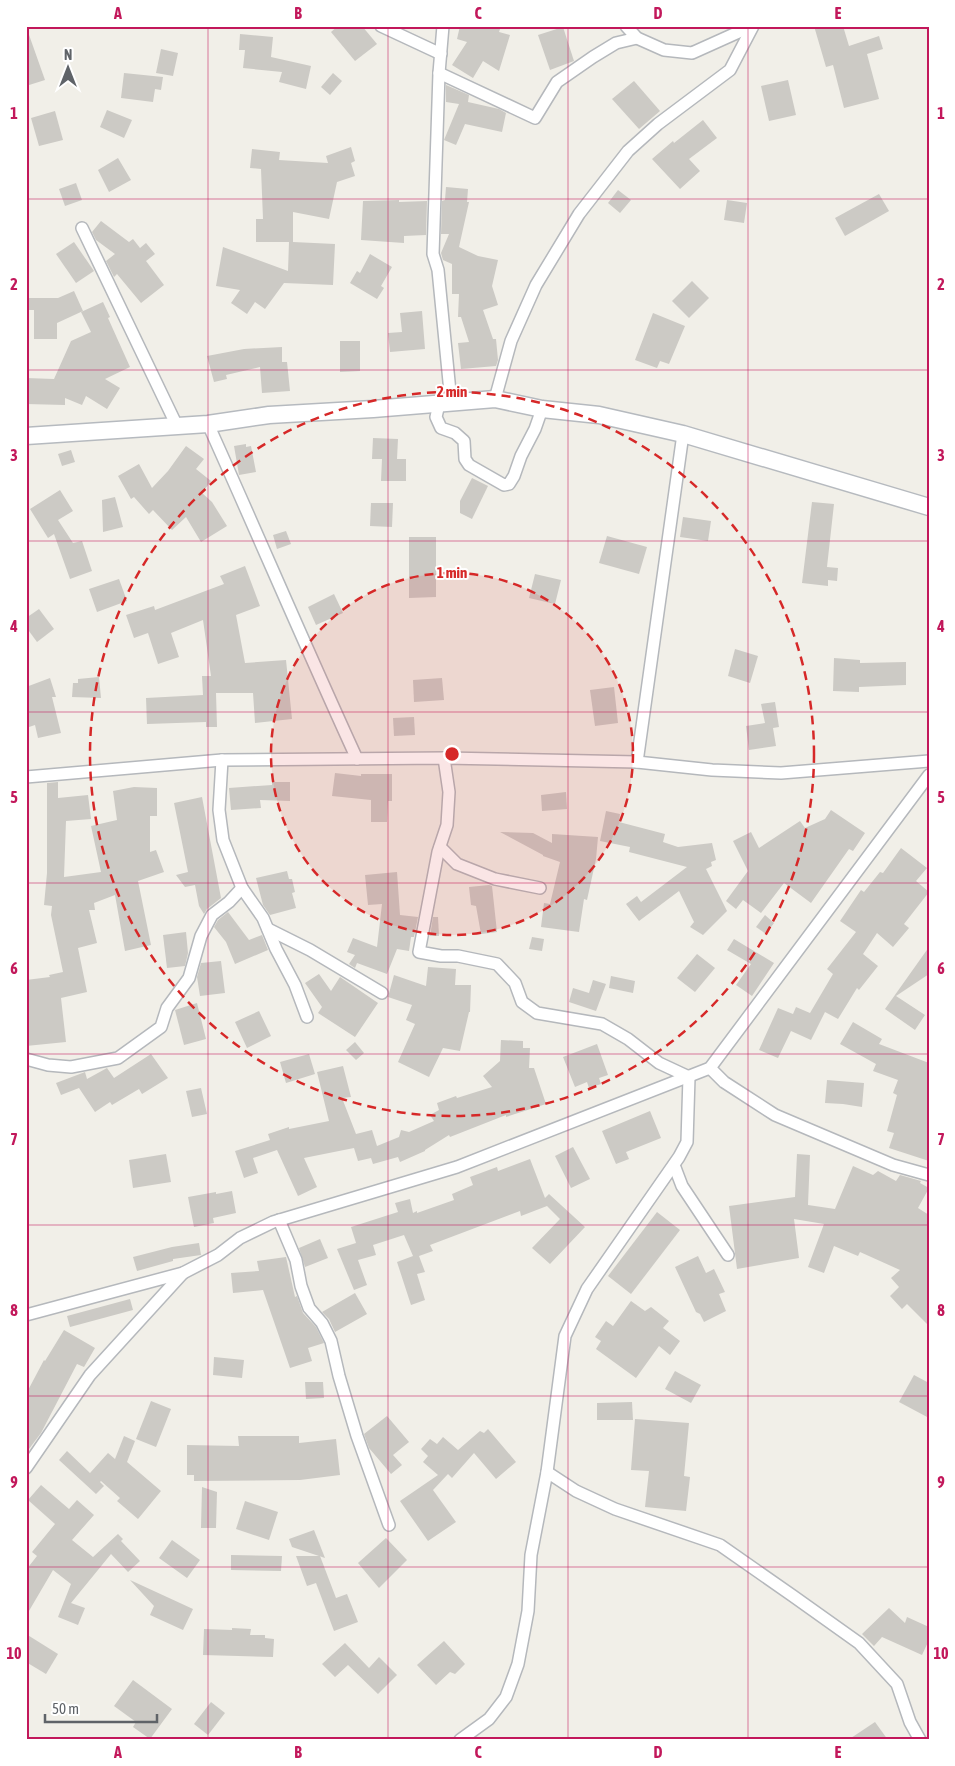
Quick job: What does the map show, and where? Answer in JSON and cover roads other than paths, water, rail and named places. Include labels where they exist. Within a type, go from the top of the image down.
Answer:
[{"type":"street","points":[[381,26],[441,54]]},
{"type":"street","points":[[443,26],[439,73],[433,254],[438,270],[445,403],[436,417],[441,428],[455,433],[464,441],[465,459],[469,465],[504,485],[509,484],[514,476],[542,409]]},
{"type":"street","points":[[626,26],[637,38],[664,50],[692,53],[752,26]]},
{"type":"street","points":[[495,399],[511,341],[536,285],[579,214],[628,151],[658,124],[730,70],[752,26]]},
{"type":"street","points":[[439,73],[535,118],[557,82],[616,43],[637,38]]},
{"type":"street","points":[[82,228],[177,426]]},
{"type":"street","points":[[26,436],[208,424],[269,415],[495,399],[542,409],[599,415],[683,434],[929,507]]},
{"type":"street","points":[[208,424],[357,759]]},
{"type":"street","points":[[637,762],[683,434]]},
{"type":"street","points":[[444,758],[449,792],[447,825],[440,847],[419,952],[441,956],[458,956],[497,964],[515,983],[522,1002],[537,1013],[602,1024],[628,1039],[658,1063],[689,1077]]},
{"type":"street","points":[[26,777],[222,760],[444,758],[637,762],[712,770],[781,773],[929,761]]},
{"type":"street","points":[[222,760],[219,810],[223,840],[242,888],[263,918],[295,985],[307,1017]]},
{"type":"street","points":[[26,1315],[183,1273],[218,1255],[240,1238],[279,1220],[457,1167],[710,1068],[929,775]]},
{"type":"street","points":[[440,847],[457,864],[495,879],[540,888]]},
{"type":"street","points":[[26,1060],[70,1067],[118,1058],[161,1027],[167,1008],[189,978],[201,936],[212,915],[229,902],[242,888]]},
{"type":"street","points":[[268,929],[310,950],[382,993]]},
{"type":"street","points":[[710,1068],[724,1082],[775,1115],[894,1165],[929,1175]]},
{"type":"street","points":[[460,1740],[489,1719],[506,1697],[518,1664],[528,1611],[531,1555],[548,1472],[565,1336],[587,1289],[674,1165],[687,1142],[689,1077]]},
{"type":"street","points":[[674,1165],[682,1186],[728,1255]]},
{"type":"street","points":[[279,1220],[296,1260],[301,1286],[309,1308],[322,1323],[331,1341],[356,1436],[389,1525]]},
{"type":"street","points":[[26,1468],[90,1375],[183,1273]]},
{"type":"street","points":[[548,1472],[576,1491],[615,1509],[720,1545],[844,1632],[859,1643],[898,1684],[910,1722],[920,1740]]}]
